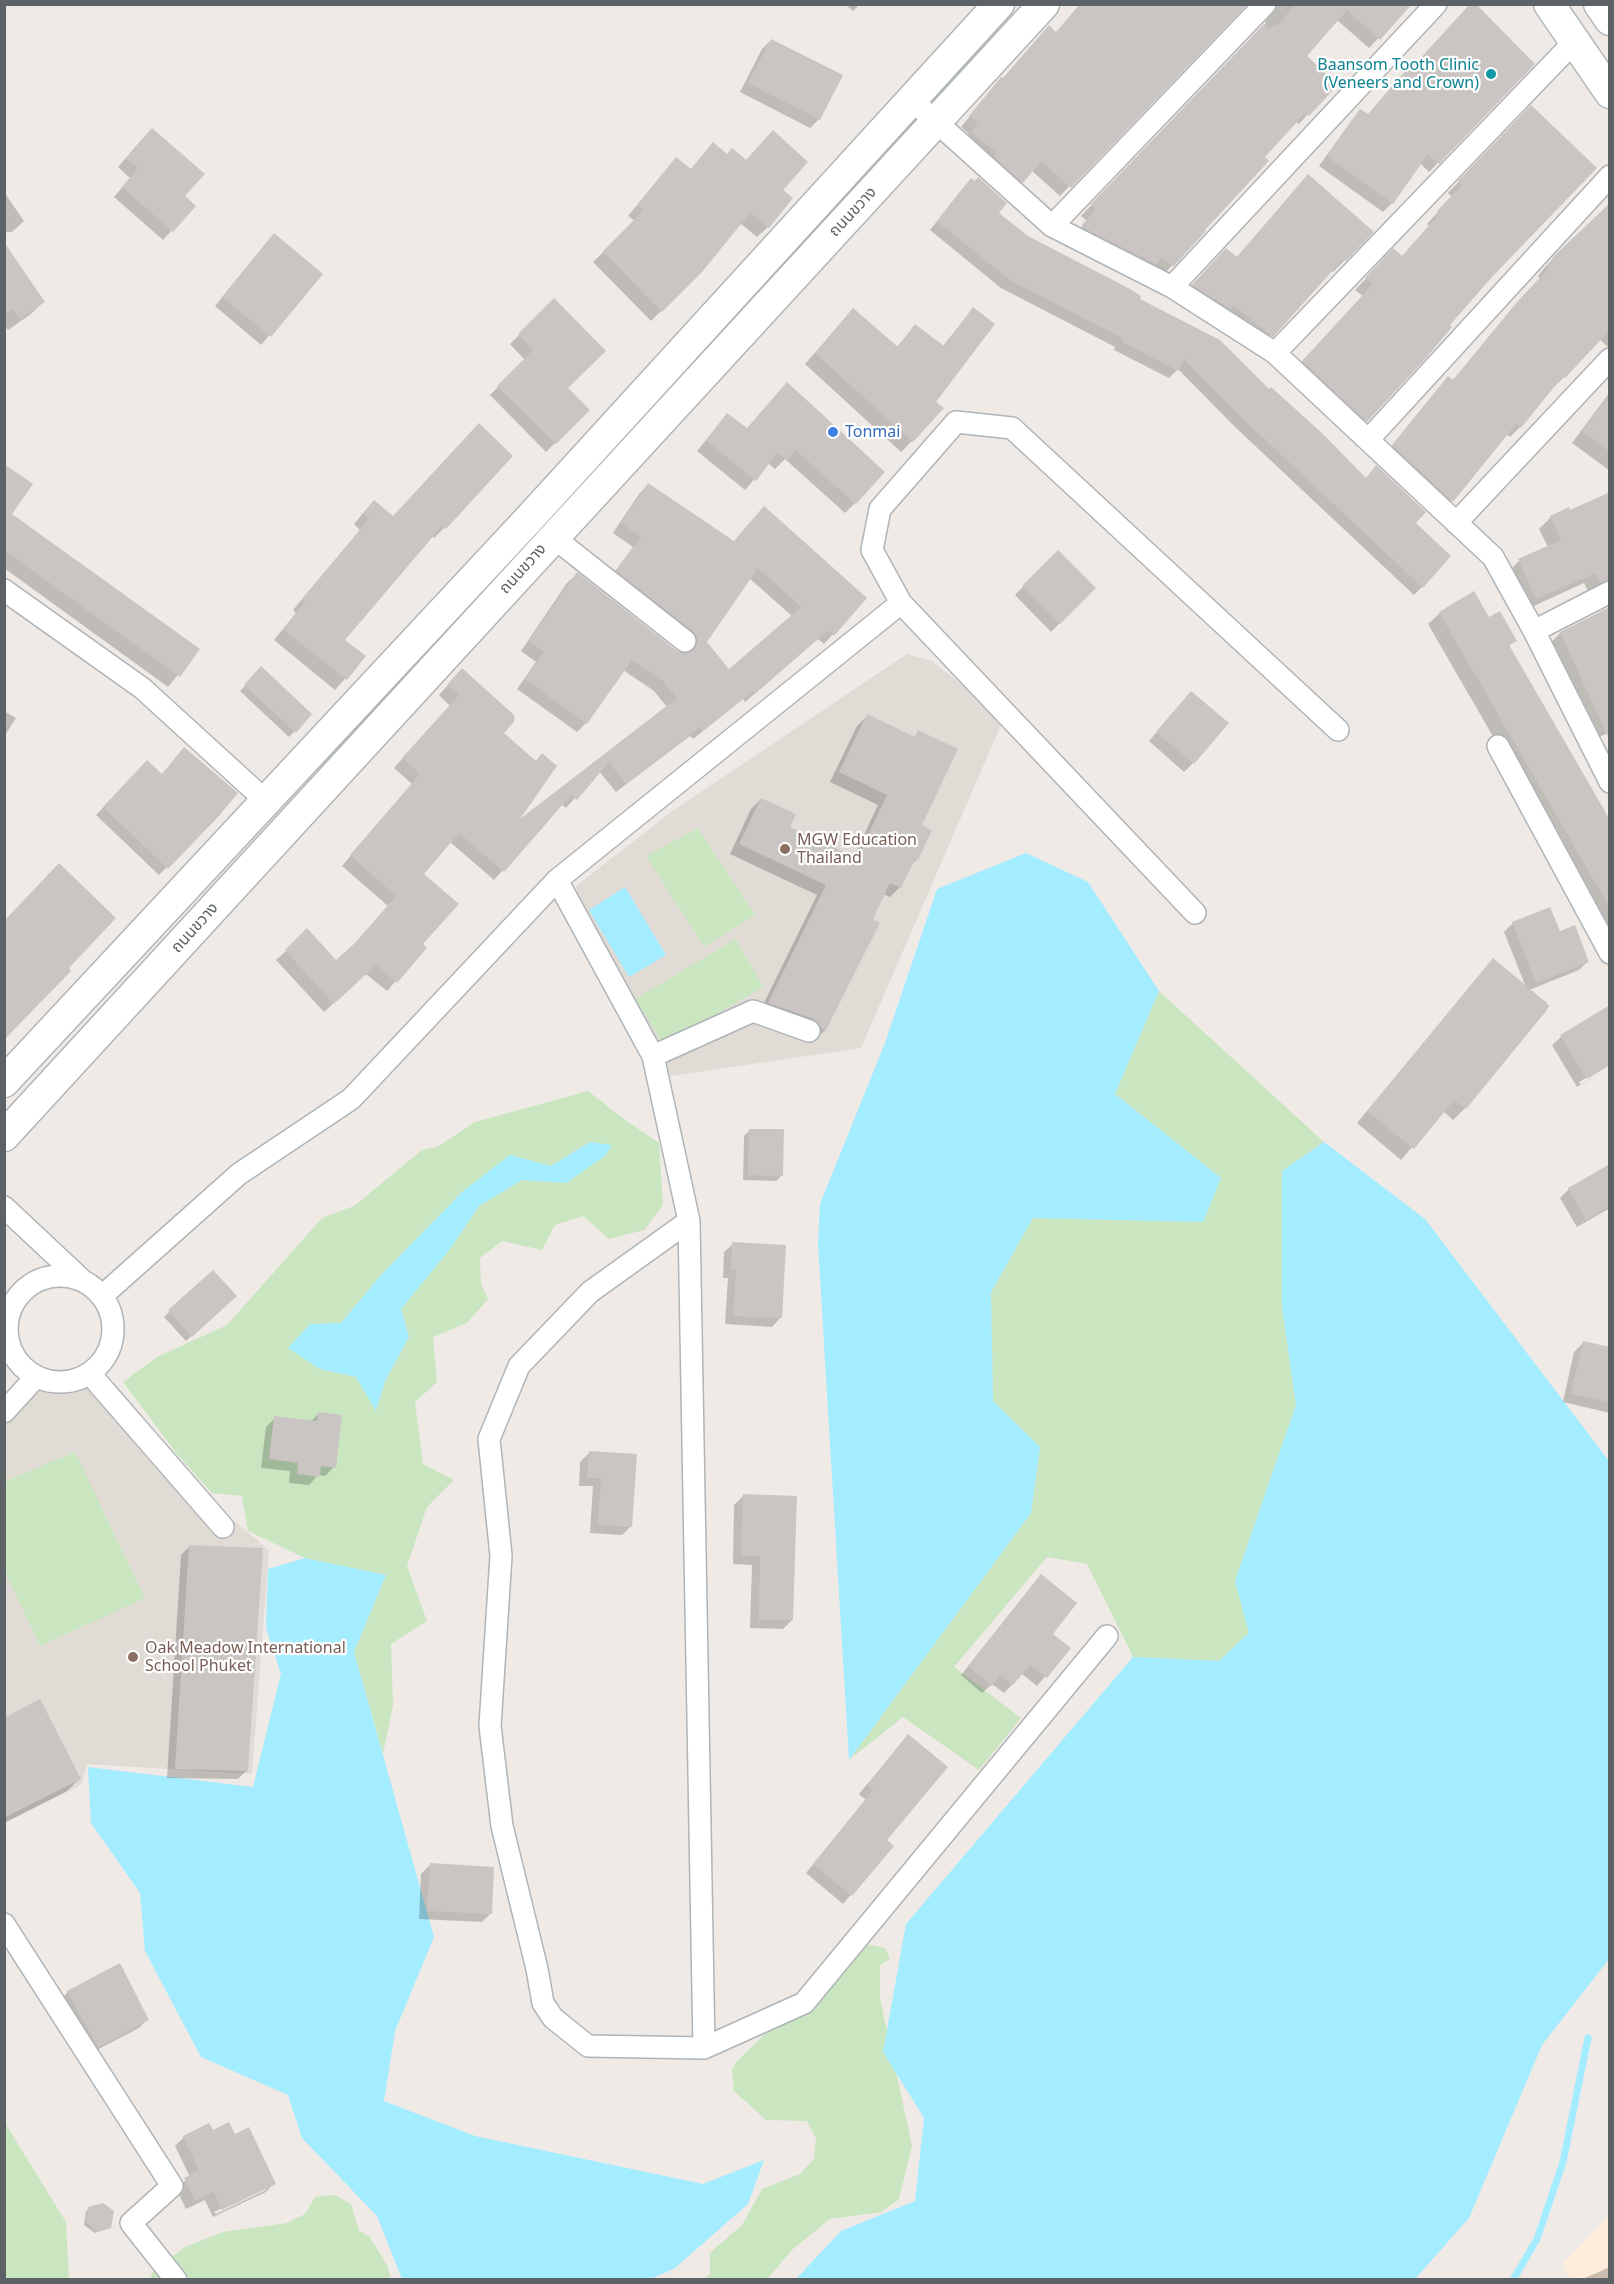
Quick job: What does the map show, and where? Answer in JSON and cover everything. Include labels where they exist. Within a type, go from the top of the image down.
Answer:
[{"type":"main road","name":"ถนนขวาง","points":[[4,1082],[337,725],[999,4]]},
{"type":"main road","name":"ถนนขวาง","points":[[4,1136],[1044,4]]},
{"type":"main road","points":[[1550,4],[1610,93]]},
{"type":"main road","points":[[1599,4],[1610,20]]},
{"type":"main road","points":[[337,725],[359,749]]},
{"type":"street","points":[[1172,286],[1436,4]]},
{"type":"street","points":[[1052,226],[1261,6]]},
{"type":"street","points":[[1275,353],[1574,42]]},
{"type":"street","points":[[913,100],[1052,226],[1172,286],[1275,353],[1493,557],[1607,775]]},
{"type":"street","points":[[1368,440],[1610,176]]},
{"type":"street","points":[[1456,523],[1610,359]]},
{"type":"street","points":[[1195,913],[902,603],[872,550],[880,509],[956,422],[1012,428],[1338,730]]},
{"type":"street","points":[[552,537],[685,641]]},
{"type":"street","points":[[4,590],[142,688],[266,801]]},
{"type":"street","points":[[1534,632],[1610,592]]},
{"type":"street","points":[[102,1296],[239,1174],[351,1099],[557,880],[902,603]]},
{"type":"street","points":[[1498,746],[1610,953]]},
{"type":"street","points":[[557,880],[653,1056],[689,1221],[705,2048]]},
{"type":"street","points":[[653,1056],[753,1011],[809,1031]]},
{"type":"street","points":[[4,1207],[102,1296],[111,1313],[113,1325],[111,1343],[102,1362],[90,1374],[74,1381],[56,1383],[36,1377],[22,1367],[8,1348],[9,1312],[18,1295],[32,1284],[51,1276],[70,1276],[82,1280]]},
{"type":"street","points":[[689,1221],[590,1292],[519,1366],[489,1439],[501,1556],[490,1726],[502,1826],[543,2003],[554,2018],[588,2046],[705,2048],[804,2003],[1107,1636]]},
{"type":"street","points":[[90,1374],[223,1527]]},
{"type":"street","points":[[4,1412],[36,1377]]},
{"type":"street","points":[[4,1924],[172,2186],[131,2223],[176,2280]]},
{"type":"shaded area","name":"MGW Education Thailand","points":[[907,654],[932,661],[1004,718],[861,1048],[671,1076],[590,933],[579,903],[576,886],[671,812]]},
{"type":"shaded area","name":"Oak Meadow International School Phuket","points":[[114,1382],[220,1509],[269,1550],[252,1774],[87,1764],[81,1785],[5,1823],[5,1421],[40,1387],[63,1394]]},
{"type":"shaded area","points":[[1609,2216],[1609,2279],[1570,2279],[1563,2264]]},
{"type":"green space","points":[[698,828],[755,915],[704,947],[646,856]]},
{"type":"green space","points":[[736,939],[763,987],[664,1045],[635,999]]},
{"type":"green space","points":[[1159,991],[1324,1142],[1282,1171],[1282,1306],[1296,1405],[1235,1581],[1249,1633],[1219,1661],[1133,1657],[1087,1564],[1047,1557],[954,1667],[1021,1718],[979,1770],[903,1717],[849,1760],[1031,1513],[1040,1447],[993,1401],[991,1292],[1033,1217],[1203,1222],[1220,1178],[1115,1094]]},
{"type":"green space","points":[[588,1091],[659,1143],[663,1205],[644,1230],[609,1239],[583,1216],[555,1225],[542,1250],[502,1241],[480,1258],[481,1284],[488,1299],[467,1323],[433,1337],[437,1382],[415,1402],[423,1464],[454,1480],[427,1507],[407,1566],[427,1621],[391,1644],[393,1706],[383,1754],[354,1652],[386,1575],[305,1558],[248,1531],[242,1496],[212,1493],[177,1454],[123,1382],[157,1357],[227,1325],[322,1218],[354,1206],[422,1150],[437,1147],[475,1122]],"holes":[[[589,1142],[566,1183],[522,1180],[479,1206],[401,1309],[409,1337],[385,1381],[376,1411],[356,1377],[320,1369],[310,1324],[341,1323],[382,1274],[462,1192],[551,1166]]]},
{"type":"green space","points":[[75,1452],[145,1598],[40,1646],[5,1572],[5,1481]]},
{"type":"green space","points":[[865,1944],[885,1948],[890,1959],[880,1965],[880,1998],[912,2146],[899,2199],[882,2212],[830,2219],[793,2249],[767,2279],[703,2280],[710,2274],[710,2253],[742,2225],[762,2189],[800,2174],[814,2159],[816,2139],[807,2121],[766,2120],[734,2091],[732,2070],[737,2061],[766,2033],[814,2010]]},
{"type":"green space","points":[[5,2123],[66,2222],[69,2279],[5,2279]]},
{"type":"green space","points":[[335,2195],[351,2204],[359,2231],[369,2236],[387,2265],[391,2279],[150,2280],[153,2271],[185,2247],[223,2232],[287,2223],[305,2214],[315,2197]]},
{"type":"water","points":[[1026,853],[1088,882],[1159,991],[1115,1094],[1221,1178],[1203,1222],[1033,1218],[991,1292],[993,1401],[1040,1447],[1031,1513],[849,1760],[818,1244],[820,1204],[885,1043],[937,889]]},
{"type":"water","points":[[625,887],[666,955],[629,977],[589,910]]},
{"type":"water","points":[[590,1142],[612,1145],[605,1156],[566,1183],[522,1180],[479,1206],[450,1249],[401,1309],[409,1337],[385,1381],[376,1411],[356,1377],[320,1369],[288,1348],[310,1324],[341,1323],[382,1274],[462,1192],[510,1155],[551,1166]]},
{"type":"water","points":[[1324,1142],[1425,1219],[1609,1461],[1609,1959],[1542,2045],[1469,2218],[1415,2279],[796,2279],[841,2231],[915,2201],[924,2118],[883,2052],[906,1924],[1133,1657],[1219,1661],[1249,1633],[1235,1581],[1296,1405],[1282,1307],[1282,1171]]},
{"type":"water","points":[[305,1558],[386,1575],[354,1652],[434,1937],[395,2031],[384,2101],[475,2136],[703,2184],[764,2160],[748,2204],[675,2268],[649,2280],[402,2279],[377,2216],[302,2138],[288,2095],[201,2057],[145,1951],[140,1893],[91,1823],[88,1767],[253,1787],[281,1674],[266,1628],[268,1569]]},
{"type":"building","points":[[1080,4],[1246,6],[1071,188],[1041,161],[1023,183],[994,157],[997,153],[971,132],[978,123],[969,116],[1049,25],[1056,32]]},
{"type":"building","points":[[1296,4],[1412,4],[1380,40],[1347,10],[1307,56],[1338,85],[1309,116],[1306,112],[1265,157],[1269,161],[1173,267],[1162,257],[1156,264],[1087,230],[1082,225],[1096,210],[1090,205],[1264,24],[1270,29],[1274,25],[1276,27]]},
{"type":"building","points":[[1470,4],[1476,4],[1535,64],[1439,164],[1428,154],[1393,204],[1327,156],[1360,109],[1368,114],[1414,61],[1416,63]]},
{"type":"building","points":[[771,39],[843,75],[820,120],[748,83]]},
{"type":"building","points":[[1531,105],[1597,168],[1492,277],[1450,325],[1452,327],[1426,358],[1367,422],[1302,361],[1373,284],[1365,278],[1393,248],[1402,256],[1439,214],[1437,211],[1462,185],[1458,181]]},
{"type":"building","points":[[152,128],[205,174],[185,196],[196,206],[173,232],[122,187],[138,168],[126,158]]},
{"type":"building","points":[[773,130],[808,162],[783,190],[793,198],[769,228],[750,213],[702,272],[662,312],[603,251],[644,210],[637,205],[676,157],[691,169],[713,142],[727,154],[732,148],[746,160]]},
{"type":"building","points":[[1308,174],[1374,232],[1346,261],[1343,259],[1273,337],[1234,306],[1231,309],[1192,285],[1226,248],[1237,257]]},
{"type":"building","points":[[978,177],[1007,203],[999,213],[1028,236],[1132,290],[1141,296],[1140,299],[1220,340],[1269,389],[1271,387],[1323,434],[1366,478],[1376,465],[1426,512],[1416,523],[1451,556],[1423,588],[1242,418],[1184,359],[1178,371],[1121,341],[1122,338],[1010,280],[937,221],[971,178],[975,181]]},
{"type":"building","points":[[1610,203],[1610,330],[1565,378],[1563,376],[1521,428],[1516,424],[1453,502],[1392,445],[1448,376],[1453,380],[1517,302],[1549,268],[1547,266],[1555,255]]},
{"type":"building","points":[[274,233],[323,274],[271,337],[222,297]]},
{"type":"building","points":[[4,242],[45,302],[20,319],[13,309],[4,315]]},
{"type":"building","points":[[554,298],[606,351],[568,388],[590,410],[556,444],[497,386],[533,350],[518,334]]},
{"type":"building","points":[[973,307],[995,324],[936,402],[944,408],[913,442],[815,353],[853,308],[898,347],[915,324],[944,346]]},
{"type":"building","points":[[787,382],[885,472],[856,504],[795,450],[787,460],[778,452],[756,481],[706,440],[727,413],[747,428]]},
{"type":"building","points":[[1610,394],[1610,452],[1582,431]]},
{"type":"building","points":[[479,423],[513,456],[446,529],[442,526],[345,640],[366,656],[347,680],[283,629],[305,602],[302,599],[369,519],[363,513],[374,500],[393,516]]},
{"type":"building","points":[[4,464],[33,484],[12,514],[200,649],[180,677],[4,550]]},
{"type":"building","points":[[648,483],[734,541],[764,506],[867,598],[834,636],[828,630],[755,694],[753,691],[703,731],[700,727],[626,784],[609,762],[577,800],[571,795],[504,872],[459,833],[424,874],[459,904],[423,944],[427,948],[397,983],[376,965],[334,1004],[285,950],[307,928],[336,960],[356,942],[396,896],[350,855],[420,774],[402,758],[459,695],[447,685],[462,668],[514,715],[514,722],[504,733],[536,761],[542,753],[557,766],[520,819],[677,698],[663,681],[632,660],[587,724],[525,679],[544,652],[529,641],[577,572],[677,651],[689,653],[695,648],[697,637],[693,631],[616,571],[641,537],[621,523]],"holes":[[[758,568],[801,607],[729,669],[707,642]]]},
{"type":"building","points":[[1610,492],[1610,579],[1600,583],[1596,573],[1536,599],[1518,559],[1561,540],[1550,516],[1569,507],[1570,510]]},
{"type":"building","points":[[1058,550],[1096,588],[1060,624],[1022,586]]},
{"type":"building","points":[[1474,591],[1489,617],[1500,611],[1517,641],[1509,645],[1610,820],[1610,908],[1439,612]]},
{"type":"building","points":[[1610,607],[1610,741],[1560,632]]},
{"type":"building","points":[[261,666],[312,714],[296,733],[244,685]]},
{"type":"building","points":[[1191,691],[1229,723],[1194,764],[1156,732]]},
{"type":"building","points":[[867,714],[915,737],[918,730],[958,749],[922,825],[932,830],[918,860],[915,859],[901,888],[890,883],[873,919],[880,923],[825,1032],[814,1019],[768,1003],[826,885],[739,844],[761,798],[796,814],[790,827],[857,858],[887,795],[839,772]]},
{"type":"building","points":[[184,747],[238,793],[168,869],[103,807],[147,760],[162,774]]},
{"type":"building","points":[[59,863],[116,918],[69,968],[71,971],[4,1040],[4,921]]},
{"type":"building","points":[[1550,907],[1560,931],[1575,925],[1589,962],[1536,983],[1512,922]]},
{"type":"building","points":[[1493,958],[1547,1003],[1547,1010],[1466,1109],[1454,1100],[1414,1149],[1367,1111]]},
{"type":"building","points":[[1610,1005],[1610,1065],[1587,1079],[1560,1035]]},
{"type":"building","points":[[749,1129],[784,1129],[783,1176],[748,1175]]},
{"type":"building","points":[[1610,1164],[1610,1206],[1586,1220],[1568,1188]]},
{"type":"building","points":[[732,1242],[786,1245],[782,1318],[733,1316],[736,1270],[731,1269]]},
{"type":"building","points":[[213,1270],[237,1296],[192,1337],[168,1310]]},
{"type":"building","points":[[1583,1341],[1610,1347],[1610,1402],[1571,1394]]},
{"type":"building","points":[[318,1412],[342,1415],[336,1468],[321,1466],[320,1477],[297,1474],[298,1463],[269,1459],[274,1416],[317,1421]]},
{"type":"building","points":[[589,1451],[637,1454],[632,1527],[598,1525],[601,1478],[587,1478]]},
{"type":"building","points":[[743,1494],[797,1496],[793,1620],[759,1620],[760,1556],[741,1556]]},
{"type":"building","points":[[189,1545],[263,1548],[248,1771],[175,1769]]},
{"type":"building","points":[[1041,1574],[1077,1603],[1053,1634],[1071,1648],[1047,1678],[1030,1665],[1013,1685],[1000,1675],[992,1686],[968,1666]]},
{"type":"building","points":[[40,1699],[81,1779],[4,1818],[4,1718]]},
{"type":"building","points":[[908,1734],[948,1767],[887,1840],[894,1846],[852,1896],[813,1864],[873,1790],[867,1785]]},
{"type":"building","points":[[430,1863],[494,1867],[492,1914],[427,1911]]},
{"type":"building","points":[[120,1963],[149,2020],[98,2047],[67,1991]]},
{"type":"building","points":[[229,2122],[235,2134],[249,2127],[276,2184],[222,2210],[213,2192],[195,2201],[184,2178],[199,2171],[183,2136],[209,2123],[213,2130]]},
{"type":"building","points":[[103,2203],[114,2211],[111,2228],[98,2232],[86,2222],[88,2207]]},
{"type":"waterway","points":[[1513,2280],[1537,2239],[1563,2162],[1588,2038]]},
{"type":"place","name":"Baansom Tooth Clinic (Veneers and Crown)","points":[[1491,74]]},
{"type":"place","name":"Tonmai","points":[[833,432]]},
{"type":"place","name":"MGW Education Thailand","points":[[785,849]]},
{"type":"place","name":"Oak Meadow International School Phuket","points":[[133,1657]]}]
